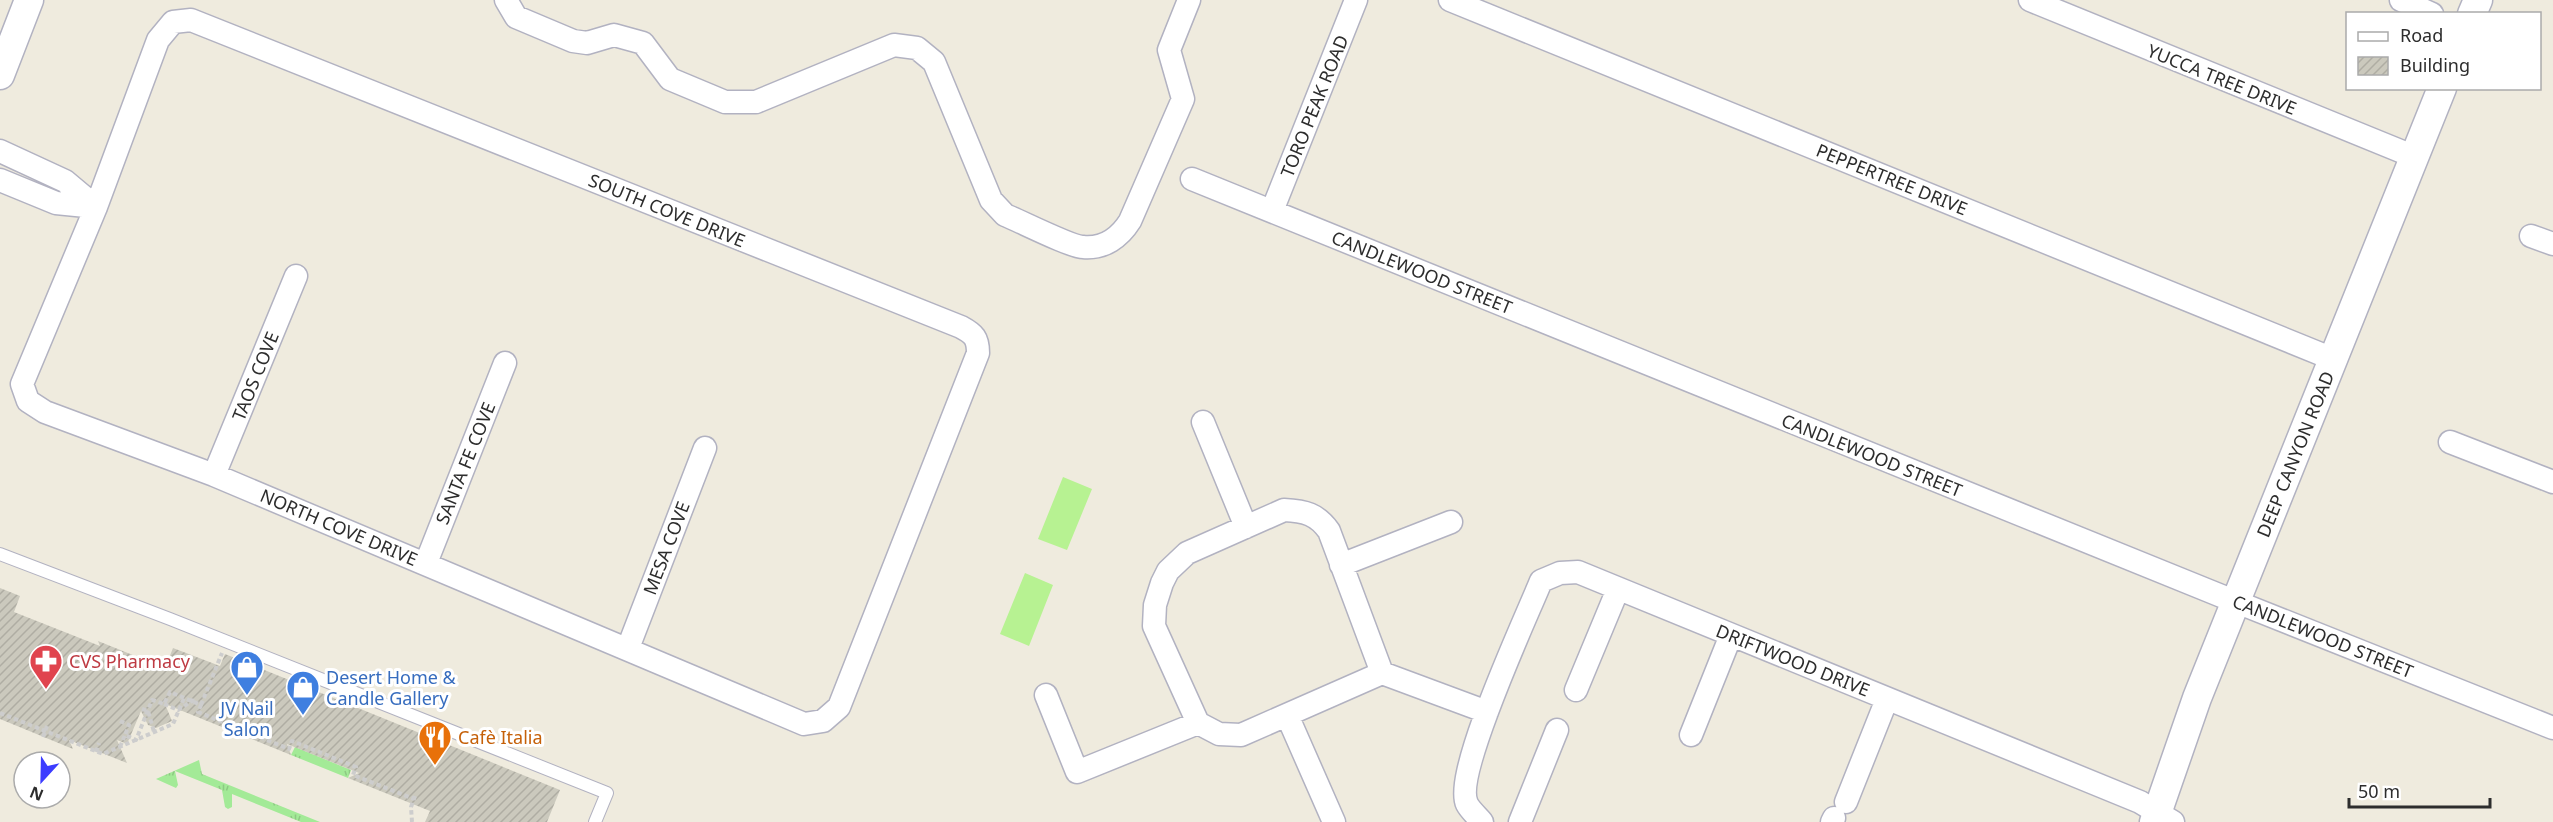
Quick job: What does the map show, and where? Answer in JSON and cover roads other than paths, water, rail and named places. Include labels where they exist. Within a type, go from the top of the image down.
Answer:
[{"type":"street","points":[[0,75],[29,0]]},
{"type":"street","points":[[506,0],[516,17],[573,41],[587,43],[614,35],[643,43],[670,79],[725,102],[742,104],[756,102],[894,45],[917,48],[934,62],[991,200],[997,209],[1005,215],[1083,248],[1104,244],[1115,238],[1123,231],[1135,211],[1183,99],[1169,50],[1190,0]]},
{"type":"street","name":"TORO PEAK ROAD","points":[[1272,212],[1356,0]]},
{"type":"street","name":"PEPPERTREE DRIVE","points":[[1450,0],[2333,358]]},
{"type":"street","name":"YUCCA TREE DRIVE","points":[[2030,0],[2415,157]]},
{"type":"street","points":[[2400,0],[2427,12]]},
{"type":"street","name":"SOUTH COVE DRIVE","points":[[96,207],[158,40],[173,22],[191,20],[974,334],[978,353],[838,707]]},
{"type":"street","name":"DEEP CANYON ROAD","points":[[2161,819],[2197,698],[2441,90]]},
{"type":"street","points":[[0,152],[65,181],[96,207]]},
{"type":"street","name":"CANDLEWOOD STREET","points":[[1192,179],[2553,728]]},
{"type":"street","points":[[0,180],[56,203],[96,207]]},
{"type":"street","name":"NORTH COVE DRIVE","points":[[96,207],[22,384],[28,401],[45,412],[214,475],[804,724],[823,721],[838,707]]},
{"type":"street","points":[[2531,236],[2553,244]]},
{"type":"street","name":"TAOS COVE","points":[[214,475],[296,276]]},
{"type":"street","name":"SANTA FE COVE","points":[[426,563],[505,363]]},
{"type":"street","points":[[1203,422],[1246,527]]},
{"type":"street","points":[[2450,442],[2553,482]]},
{"type":"street","name":"MESA COVE","points":[[628,648],[705,448]]},
{"type":"street","points":[[1382,673],[1329,531],[1321,520],[1311,514],[1284,510],[1187,553],[1177,560],[1162,583],[1155,605],[1154,626],[1198,723],[1219,734],[1241,735],[1382,673],[1487,712]]},
{"type":"street","points":[[1341,565],[1451,522]]},
{"type":"street","name":"DRIFTWOOD DRIVE","points":[[1482,822],[1467,803],[1466,781],[1487,712],[1542,581],[1560,573],[1578,572],[2140,802],[2161,819]]},
{"type":"street","points":[[1575,690],[1618,589]]},
{"type":"street","points":[[1691,735],[1731,635]]},
{"type":"street","points":[[1046,695],[1077,772],[1198,723]]},
{"type":"street","points":[[1837,814],[1887,699]]},
{"type":"street","points":[[1287,715],[1334,822]]},
{"type":"street","points":[[1520,822],[1557,730]]},
{"type":"lane","points":[[0,554],[189,626],[607,793],[595,822]]},
{"type":"place","name":"CVS Pharmacy","points":[[46,690]]},
{"type":"place","name":"JV Nail Salon","points":[[247,696]]},
{"type":"place","name":"Desert Home & Candle Gallery","points":[[303,716]]},
{"type":"place","name":"Cafè Italia","points":[[435,766]]}]
